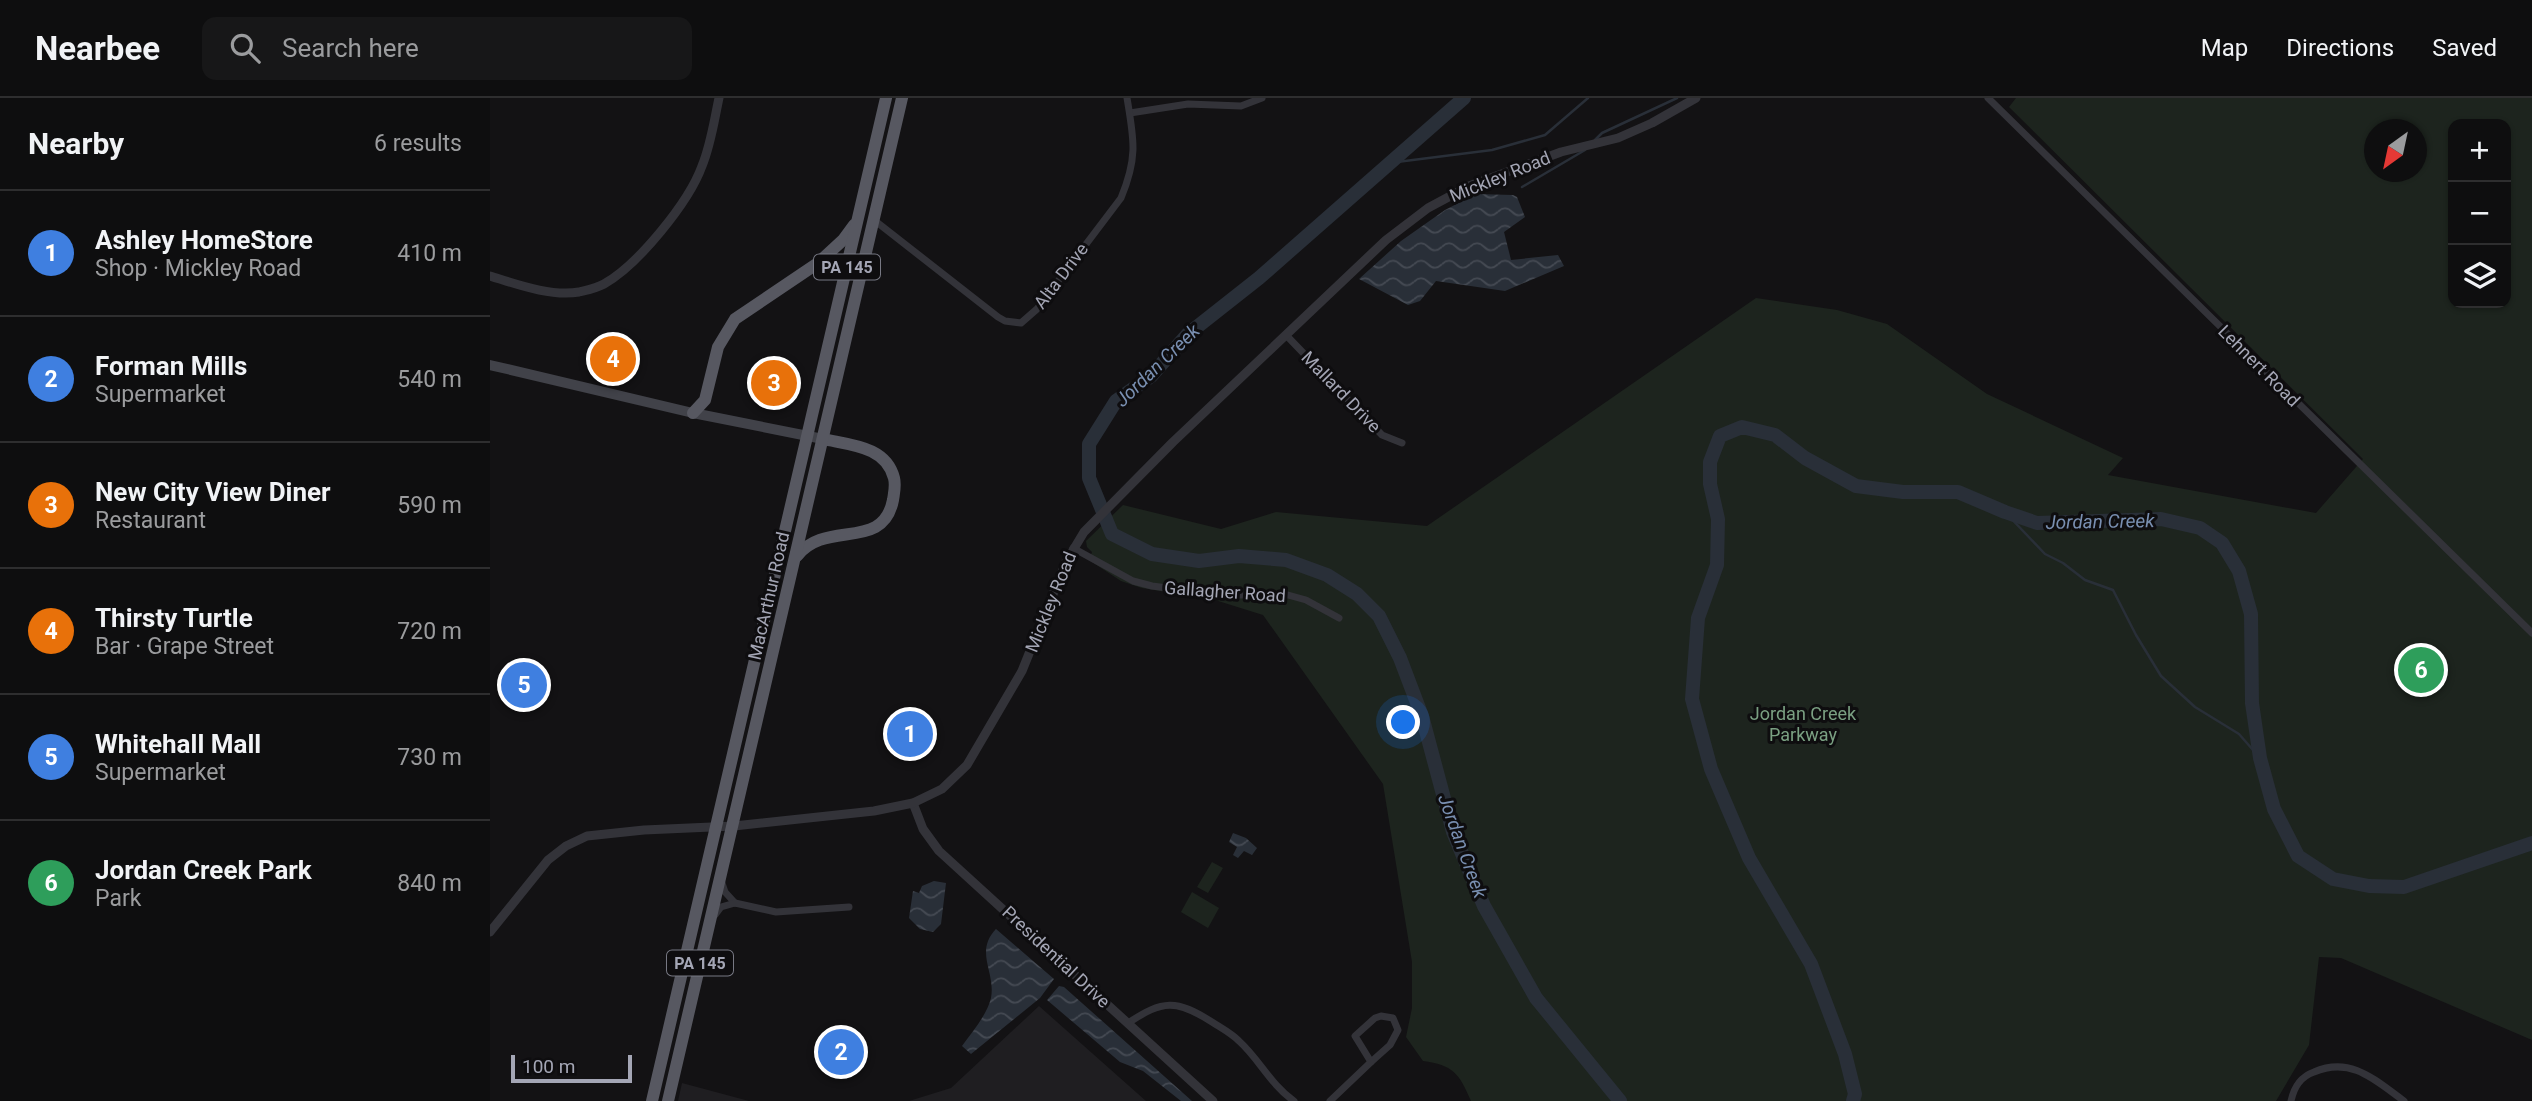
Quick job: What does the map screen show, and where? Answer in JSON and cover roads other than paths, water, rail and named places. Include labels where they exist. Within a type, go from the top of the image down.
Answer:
[{"type":"highway","name":"MacArthur Road","points":[[652,1101],[886,98]]},
{"type":"highway","name":"MacArthur Road","points":[[668,1101],[902,98]]},
{"type":"highway","points":[[692,412],[705,400],[718,347],[735,318],[832,252],[859,215]]},
{"type":"highway","points":[[795,559],[814,540],[863,533],[876,527],[883,522],[891,508],[895,481],[883,458],[868,449],[823,439]]},
{"type":"main road","points":[[490,365],[823,439]]},
{"type":"street","points":[[490,276],[516,285],[576,293],[602,286],[619,275],[667,223],[687,195],[702,168],[711,141],[719,98]]},
{"type":"street","name":"Alta Drive","points":[[874,220],[998,317],[1005,321],[1021,323],[1037,309],[1121,198],[1133,165],[1134,139],[1127,98]]},
{"type":"street","points":[[1130,113],[1188,104],[1241,106],[1262,98]]},
{"type":"street","name":"Mickley Road","points":[[490,932],[548,860],[574,842],[599,834],[733,826],[874,811],[913,803],[942,789],[967,765],[1023,671],[1073,548],[1084,532],[1386,240],[1428,208],[1469,186],[1576,149],[1601,144],[1652,123],[1696,98]]},
{"type":"street","name":"Lehnert Road","points":[[1987,98],[2532,634]]},
{"type":"street","name":"Mallard Drive","points":[[1286,335],[1382,435],[1402,443]]},
{"type":"street","name":"Gallagher Road","points":[[1073,548],[1132,581],[1221,595],[1288,595],[1306,600],[1339,618]]},
{"type":"street","name":"Presidential Drive","points":[[913,803],[923,828],[939,851],[1213,1101]]},
{"type":"street","points":[[720,879],[725,892],[735,903]]},
{"type":"street","points":[[710,921],[721,907],[735,903],[776,912],[849,907]]},
{"type":"street","points":[[1128,1023],[1159,1006],[1168,1004],[1187,1007],[1239,1041],[1276,1086],[1294,1101]]},
{"type":"street","points":[[1330,1101],[1371,1062],[1395,1037],[1398,1025],[1393,1018],[1375,1018],[1356,1032],[1355,1040],[1371,1062]]},
{"type":"street","points":[[2291,1101],[2296,1086],[2308,1074],[2336,1065],[2356,1069],[2404,1101]]},
{"type":"water","points":[[1476,194],[1517,197],[1525,217],[1504,232],[1511,260],[1558,255],[1564,266],[1505,291],[1436,281],[1420,301],[1408,305],[1359,279],[1401,241],[1445,210]]},
{"type":"water","points":[[1233,833],[1246,838],[1257,848],[1252,855],[1244,851],[1238,858],[1233,855],[1237,847],[1229,842]]},
{"type":"water","points":[[934,881],[946,883],[941,924],[933,932],[920,929],[909,918],[913,891],[919,893],[922,886]]},
{"type":"water","points":[[996,929],[1054,979],[1040,998],[971,1054],[962,1046],[983,1017],[991,998],[991,979],[986,954],[990,938]]},
{"type":"water","points":[[1059,986],[1064,987],[1192,1101],[1181,1101],[1143,1071],[1120,1062],[1047,1000]]},
{"type":"waterway","name":"Jordan Creek","points":[[1464,98],[1259,278],[1188,334],[1151,376],[1116,401],[1089,444],[1089,478],[1112,534],[1152,554],[1199,561],[1239,556],[1286,560],[1327,575],[1357,594],[1379,616],[1400,658],[1422,716],[1453,832],[1484,906],[1536,998],[1620,1101]]},
{"type":"waterway","points":[[1389,163],[1492,150],[1545,135],[1588,98]]},
{"type":"waterway","points":[[1595,140],[1602,133],[1677,98]]},
{"type":"waterway","points":[[1522,187],[1585,150]]},
{"type":"waterway","name":"Jordan Creek","points":[[1853,1101],[1855,1094],[1845,1054],[1811,964],[1749,858],[1711,769],[1692,699],[1698,618],[1717,565],[1718,519],[1710,484],[1710,462],[1720,436],[1742,427],[1775,435],[1805,458],[1856,486],[1903,492],[1958,492],[2037,523],[2161,519],[2200,528],[2222,543],[2239,571],[2251,614],[2252,703],[2260,758],[2274,809],[2298,856],[2333,879],[2369,886],[2404,887],[2532,843]]},
{"type":"waterway","name":"Jordan Creek","points":[[2005,512],[2045,554],[2063,563],[2085,580],[2113,590],[2161,676],[2195,707],[2239,734],[2260,758]]},
{"type":"place","name":"Thirsty Turtle","points":[[613,359]]},
{"type":"place","name":"New City View Diner","points":[[774,383]]},
{"type":"place","name":"Jordan Creek Park","points":[[2421,670]]},
{"type":"place","name":"Whitehall Mall","points":[[524,685]]},
{"type":"place","name":"Ashley HomeStore","points":[[910,734]]},
{"type":"place","name":"Forman Mills","points":[[841,1052]]},
{"type":"park label","name":"Jordan Creek Parkway","points":[[1803,724]]}]
